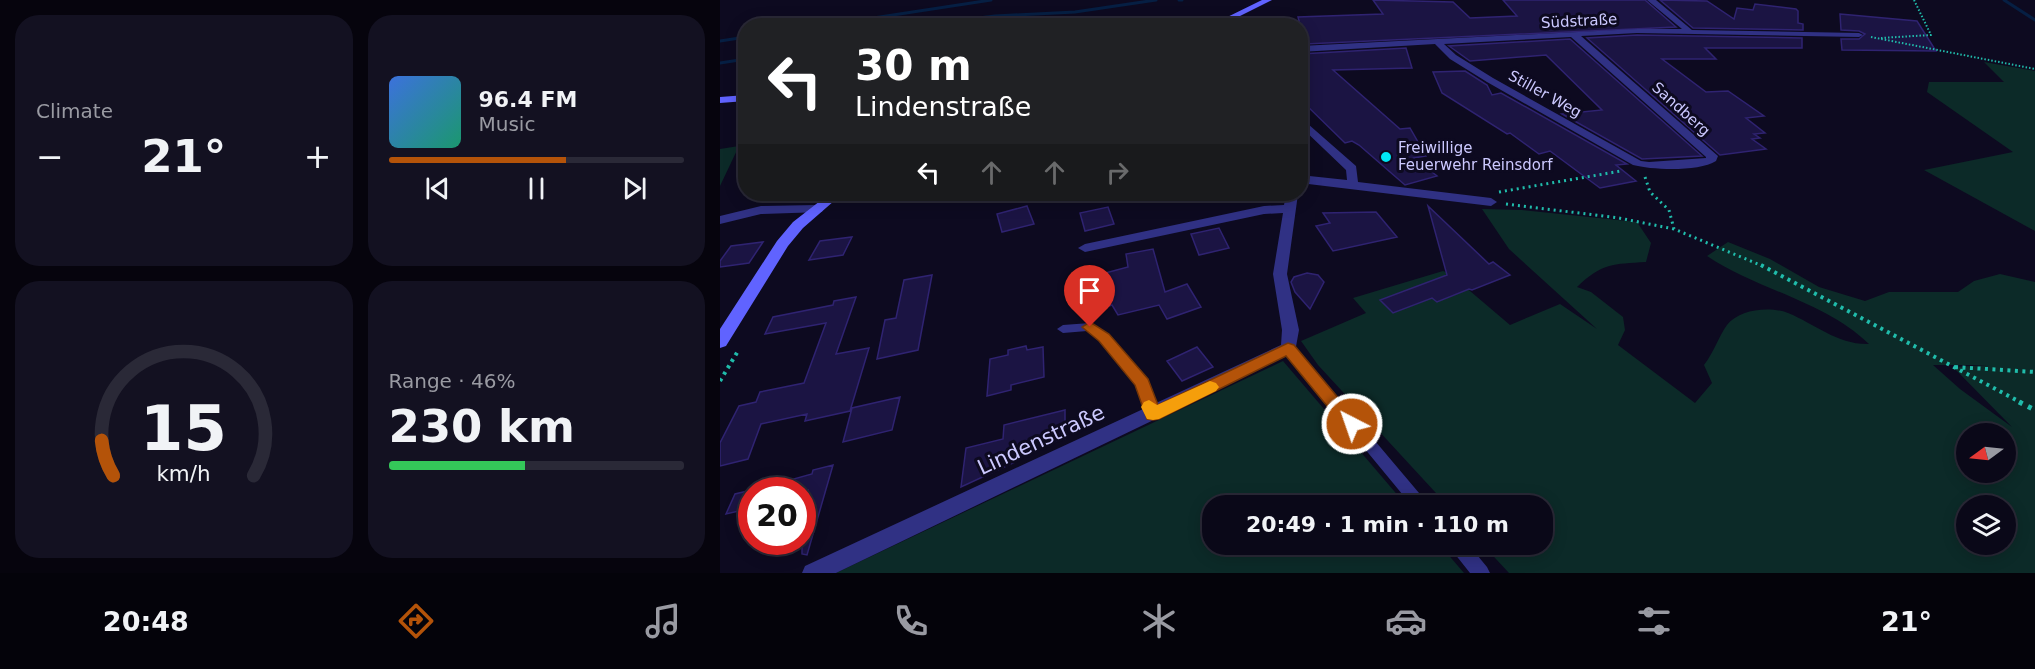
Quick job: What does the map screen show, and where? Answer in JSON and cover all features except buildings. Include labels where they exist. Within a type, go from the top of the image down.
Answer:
[{"type":"street","points":[[1230,18],[1268,0]]},
{"type":"street","points":[[1652,0],[1689,31]]},
{"type":"street","name":"Südstraße","points":[[1308,49],[1689,31],[1859,34]]},
{"type":"street","name":"Sandberg","points":[[1574,35],[1712,156],[1712,159],[1707,162],[1693,164],[1642,165]]},
{"type":"street","name":"Stiller Weg","points":[[1437,42],[1453,57],[1496,84],[1642,165]]},
{"type":"street","points":[[720,100],[738,99]]},
{"type":"street","points":[[1308,128],[1352,169],[1351,184]]},
{"type":"street","points":[[1308,179],[1494,197]]},
{"type":"street","points":[[720,342],[782,244],[827,201]]},
{"type":"street","points":[[1288,348],[1292,339],[1291,328],[1280,273],[1291,201]]},
{"type":"street","points":[[720,220],[775,208],[817,209]]},
{"type":"street","points":[[1085,248],[1264,210],[1290,209]]},
{"type":"street","name":"Lindenstraße","points":[[813,573],[1153,414],[1288,348]]},
{"type":"lane","points":[[1062,329],[1090,327],[1104,338],[1142,383],[1153,414]]},
{"type":"lane","points":[[1288,348],[1413,495]]},
{"type":"lane","points":[[1465,555],[1480,573]]},
{"type":"path","points":[[1881,38],[1884,36],[1931,35],[1914,0]]},
{"type":"path","points":[[1859,34],[2035,69]]},
{"type":"path","points":[[1494,197],[1634,169],[1642,165],[1650,192],[1670,210],[1674,229]]},
{"type":"path","points":[[1494,197],[1674,229],[1748,258],[2035,410]]},
{"type":"path","points":[[720,381],[740,347]]},
{"type":"path","points":[[1953,367],[2035,372]]},
{"type":"green space","points":[[1984,62],[2035,71],[2035,231],[1924,170],[2013,152],[1927,92],[1929,82],[2004,82]]},
{"type":"green space","points":[[738,146],[720,186],[720,149]]},
{"type":"green space","points":[[1482,209],[1522,210],[1637,222],[1651,243],[1646,262],[1608,266],[1594,273],[1577,287],[1591,292],[1623,317],[1625,330],[1618,345],[1695,403],[1712,383],[1704,365],[1724,329],[1732,320],[1747,312],[1781,311],[1837,338],[1869,344],[1832,317],[1727,268],[1707,256],[1728,242],[1770,259],[1819,287],[1865,301],[1889,292],[1958,292],[1974,281],[2000,274],[2035,282],[2035,573],[1509,573],[1492,555],[1553,555],[1553,495],[1438,495],[1318,365],[1301,341],[1366,313],[1353,298],[1443,271],[1450,274],[1510,325],[1560,304],[1597,329],[1509,249]]},
{"type":"green space","points":[[1283,361],[1397,495],[1202,495],[1202,555],[1449,555],[1464,573],[836,573]]},
{"type":"waterway","points":[[873,18],[991,0]]},
{"type":"waterway","points":[[979,18],[1075,12],[1156,0]]},
{"type":"waterway","points":[[2004,0],[2035,20]]},
{"type":"waterway","points":[[720,41],[738,38]]},
{"type":"waterway","points":[[720,63],[738,60]]},
{"type":"slow traffic","points":[[1149,407],[1153,414],[1210,387]]},
{"type":"place","name":"Freiwillige Feuerwehr Reinsdorf","points":[[1386,157]]},
{"type":"route","points":[[1090,327],[1104,338],[1142,383],[1153,414],[1276,356],[1288,348],[1352,424]]}]
